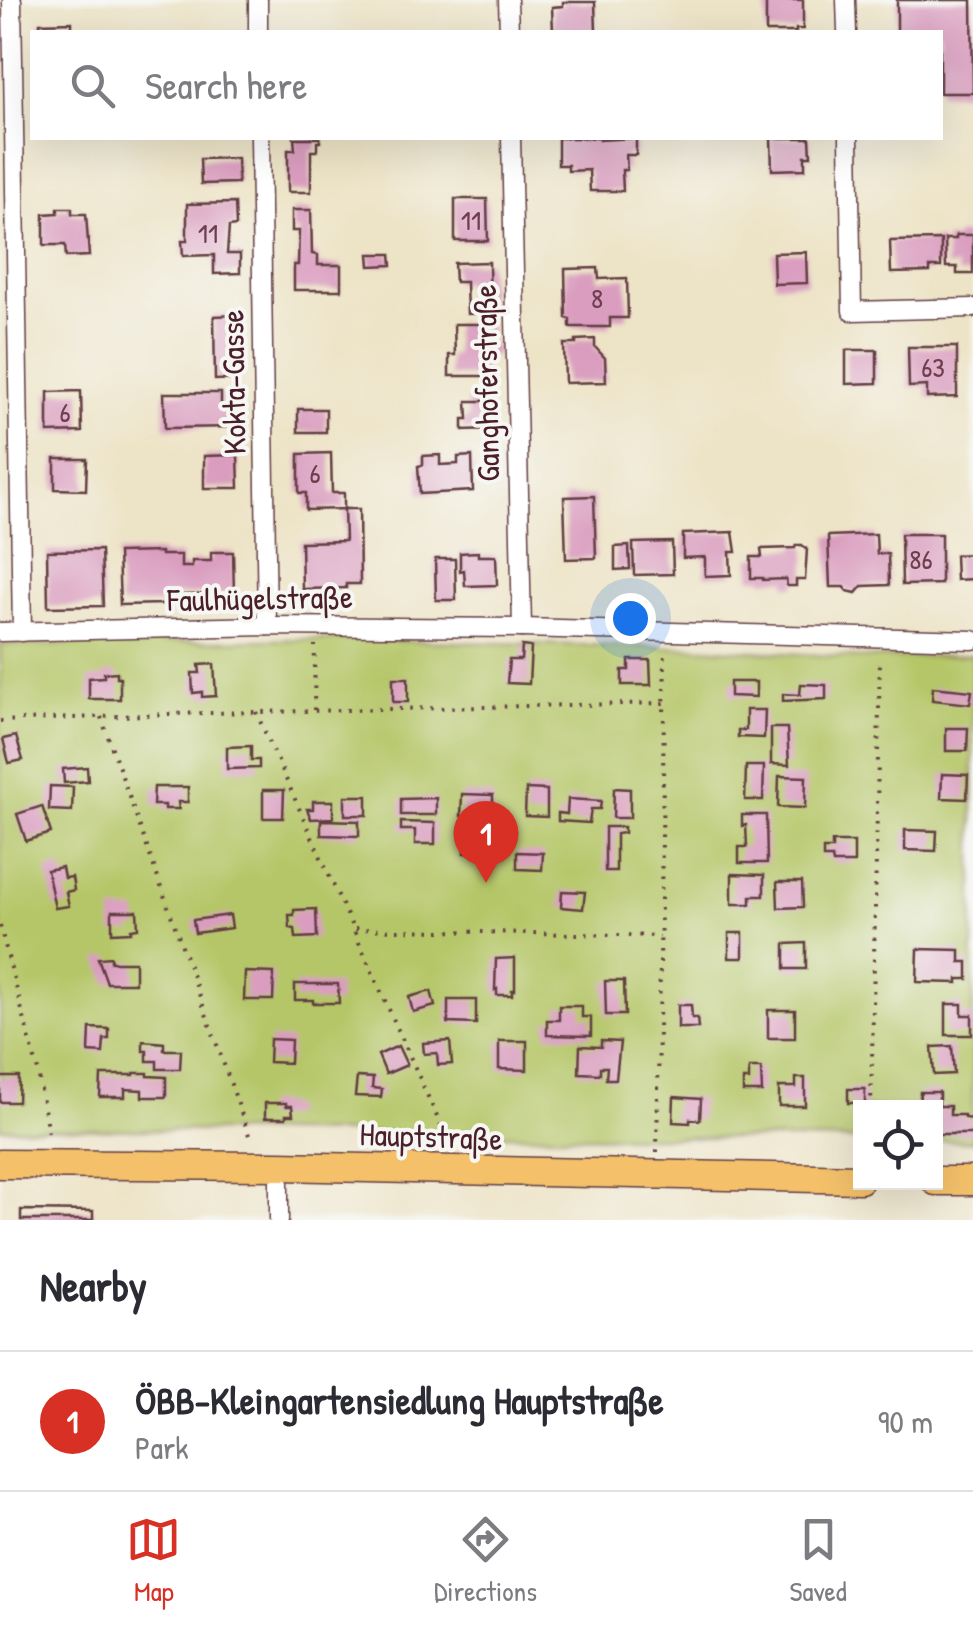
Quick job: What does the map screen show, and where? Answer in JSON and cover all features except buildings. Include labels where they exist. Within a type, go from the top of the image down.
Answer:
[{"type":"main road","name":"Hauptstraße","points":[[0,1164],[270,1166],[853,1180]]},
{"type":"main road","points":[[943,1180],[973,1181]]},
{"type":"street","points":[[12,0],[22,632]]},
{"type":"street","points":[[258,0],[258,30]]},
{"type":"street","points":[[508,0],[509,30]]},
{"type":"street","points":[[846,0],[847,30]]},
{"type":"street","name":"Kokta-Gasse","points":[[260,140],[266,626]]},
{"type":"street","name":"Ganghoferstraße","points":[[511,140],[522,628]]},
{"type":"street","points":[[848,140],[852,311],[973,308]]},
{"type":"street","name":"Faulhügelstraße","points":[[0,632],[316,626],[973,640]]},
{"type":"street","points":[[270,1166],[279,1220]]},
{"type":"path","points":[[314,710],[316,626]]},
{"type":"path","points":[[656,1176],[665,632]]},
{"type":"path","points":[[871,1100],[880,638]]},
{"type":"path","points":[[0,721],[664,703]]},
{"type":"path","points":[[256,712],[461,1172]]},
{"type":"path","points":[[100,716],[270,1166]]},
{"type":"path","points":[[0,926],[38,1071],[52,1164]]},
{"type":"path","points":[[352,929],[660,936]]},
{"type":"green space","points":[[325,639],[702,648],[865,658],[973,655],[973,1141],[943,1141],[943,1100],[853,1100],[853,1140],[0,1128],[0,645]]},
{"type":"place","name":"ÖBB-Kleingartensiedlung Hauptstraße","points":[[486,883]]}]
